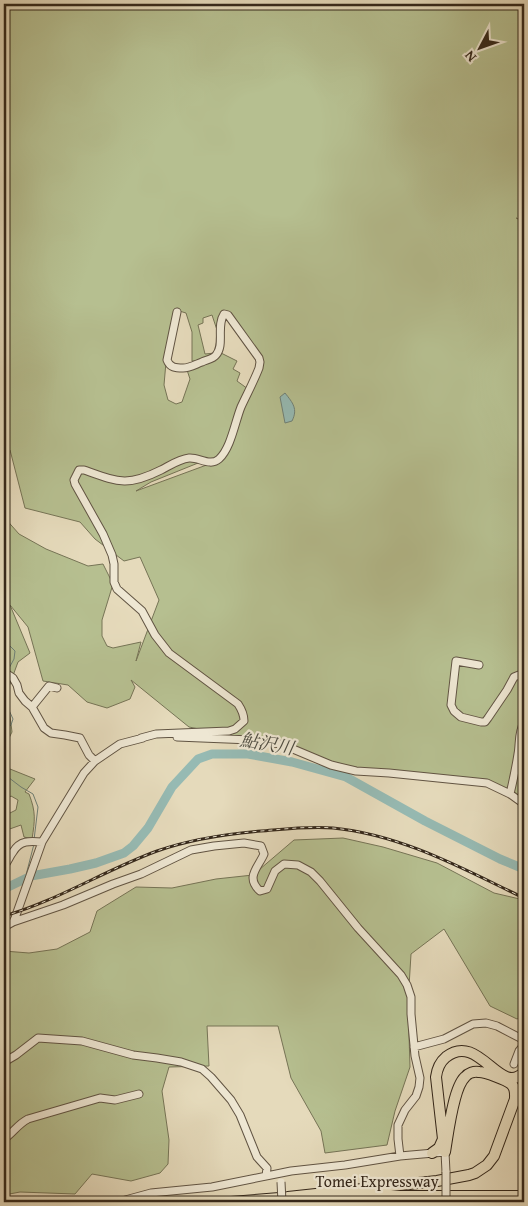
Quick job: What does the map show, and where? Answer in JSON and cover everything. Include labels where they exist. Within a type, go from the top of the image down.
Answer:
[{"type":"highway","points":[[432,1153],[439,1148],[443,1139],[436,1072],[440,1064],[447,1057],[460,1052],[470,1052],[480,1057],[497,1072],[509,1078],[518,1077],[524,1072]]},
{"type":"highway","points":[[285,1200],[438,1181],[469,1176],[475,1173],[487,1165],[497,1150],[515,1099],[515,1091],[510,1083],[478,1072],[465,1076],[454,1103],[445,1152]]},
{"type":"highway","name":"Tomei Expressway","points":[[231,1202],[524,1196]]},
{"type":"street","points":[[13,922],[42,842],[84,773],[95,761],[120,744],[141,738],[156,734],[229,731],[235,729],[244,721],[242,709],[238,704],[169,653],[155,635],[142,611],[117,589],[114,582],[112,555],[74,480],[79,470],[84,470],[110,480],[135,481],[189,458],[214,462],[224,452],[241,407],[259,368],[259,358],[228,314],[224,314],[220,319],[217,355],[186,368],[174,368],[167,360],[177,312]]},
{"type":"street","points":[[479,665],[456,662],[451,705],[454,711],[461,717],[485,722],[514,677],[524,676]]},
{"type":"street","points":[[4,672],[13,678],[19,693],[32,707],[44,728],[50,733],[80,738],[95,761]]},
{"type":"street","points":[[32,707],[49,686],[57,688]]},
{"type":"street","points":[[510,794],[519,752],[520,734],[522,724],[524,723]]},
{"type":"street","points":[[141,738],[157,736],[214,738],[281,744],[331,765],[356,771],[488,783],[510,794],[524,804]]},
{"type":"street","points":[[4,866],[18,845],[26,841],[42,842]]},
{"type":"street","points":[[4,927],[141,874],[191,850],[244,843],[261,846],[264,854],[260,864],[255,869],[252,880],[254,886],[260,891],[267,889],[275,871],[284,864],[298,865],[311,872],[401,975],[411,997],[414,1047],[420,1078],[416,1096],[405,1110],[398,1125],[400,1156]]},
{"type":"street","points":[[414,1047],[444,1039],[473,1024],[486,1023],[497,1026],[524,1040]]},
{"type":"street","points":[[4,1062],[38,1038],[82,1041],[133,1055],[181,1062],[202,1069],[231,1100],[240,1115],[254,1150],[266,1168],[266,1176]]},
{"type":"street","points":[[514,1064],[519,1051],[524,1045]]},
{"type":"street","points":[[4,1138],[9,1136],[19,1124],[28,1119],[100,1098],[115,1100],[139,1094]]},
{"type":"street","points":[[118,1202],[152,1192],[212,1187],[280,1173],[400,1156],[445,1152],[446,1202]]},
{"type":"street","points":[[280,1173],[285,1200]]},
{"type":"green space","points":[[4,4],[524,4],[524,221],[516,218],[524,222],[524,803],[505,788],[348,769],[290,747],[189,727],[131,680],[135,687],[130,699],[107,708],[87,702],[68,685],[43,681],[28,627],[10,605],[30,653],[18,662],[7,692],[12,732],[4,748],[4,517],[19,534],[46,549],[88,566],[103,564],[113,584],[102,620],[102,636],[107,646],[113,648],[141,642],[136,661],[159,600],[140,557],[124,561],[95,539],[80,522],[25,508],[10,450],[4,450]],"holes":[[[176,310],[186,313],[192,332],[192,361],[210,357],[215,353],[205,354],[198,325],[203,323],[203,318],[212,315],[219,332],[225,312],[259,358],[248,389],[237,381],[240,373],[233,369],[237,361],[221,353],[187,370],[190,379],[182,402],[176,404],[168,400],[164,385],[168,339]],[[203,461],[212,463],[136,491],[151,482]]]},
{"type":"green space","points":[[4,763],[5,767],[35,779],[25,792],[29,794],[34,811],[32,839],[24,837],[21,825],[4,831],[4,816],[16,810],[18,800],[11,796],[4,801]]},
{"type":"green space","points":[[343,838],[383,847],[437,863],[494,893],[524,900],[524,1016],[517,1019],[490,1006],[444,929],[411,954],[408,1003],[410,1067],[395,1111],[387,1145],[325,1153],[321,1131],[291,1078],[278,1026],[207,1026],[209,1066],[169,1067],[162,1091],[169,1140],[168,1164],[160,1173],[131,1181],[92,1174],[75,1194],[20,1192],[4,1195],[4,951],[29,953],[57,949],[90,932],[97,911],[136,887],[172,888],[216,879],[253,875],[294,840]]},
{"type":"water","points":[[285,393],[292,403],[295,413],[292,421],[285,423],[280,397]]},
{"type":"waterway","points":[[4,636],[15,651],[14,659],[8,670]]},
{"type":"waterway","points":[[4,699],[13,719],[11,725],[4,732]]},
{"type":"waterway","name":"鮎沢川","points":[[4,889],[31,876],[96,863],[124,853],[133,846],[148,828],[172,787],[198,759],[212,754],[248,754],[292,762],[346,777],[425,821],[524,869]]},
{"type":"waterway","points":[[4,774],[33,794],[38,807],[34,840]]},
{"type":"waterway","points":[[25,879],[34,844]]},
{"type":"railway","points":[[4,916],[24,910],[119,867],[170,847],[222,835],[306,828],[333,828],[384,838],[432,855],[524,898]]}]
